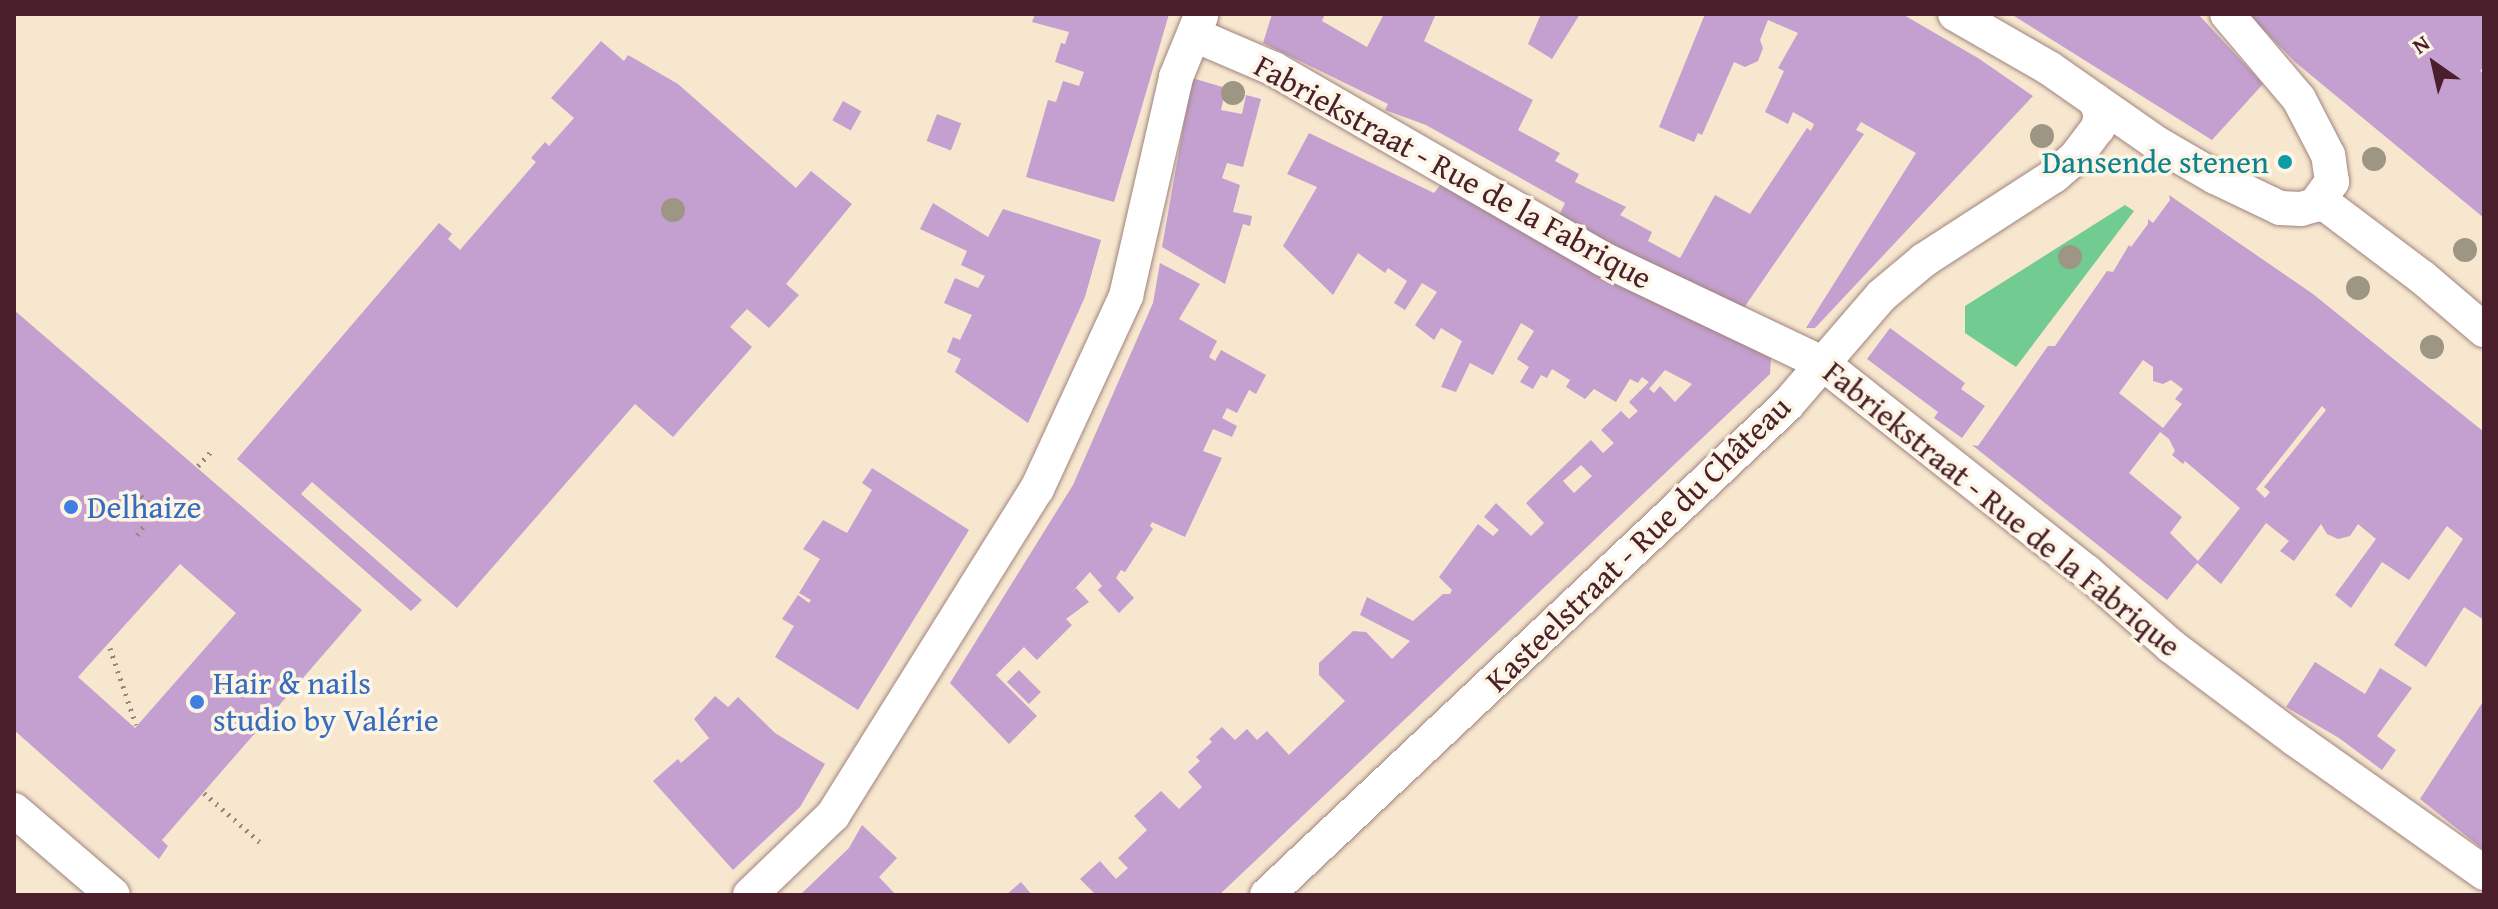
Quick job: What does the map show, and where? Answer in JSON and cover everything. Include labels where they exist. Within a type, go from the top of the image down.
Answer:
[{"type":"street","points":[[1955,14],[2049,68],[2158,144],[2267,203],[2301,209],[2321,201],[2332,182],[2328,155],[2299,99],[2227,14]]},
{"type":"street","points":[[750,895],[833,815],[1037,489],[1126,296],[1176,77],[1198,24]]},
{"type":"street","name":"Fabriekstraat - Rue de la Fabrique","points":[[1198,24],[1603,259],[1822,363],[2087,572],[2171,646],[2295,739],[2484,873]]},
{"type":"street","name":"Kasteelstraat - Rue du Château","points":[[1267,895],[1787,405],[1845,334],[1903,277],[2075,158],[2098,128],[2101,114],[2095,100]]},
{"type":"street","points":[[2321,201],[2422,277],[2484,330]]},
{"type":"street","points":[[14,810],[113,895]]},
{"type":"path","points":[[198,466],[214,448]]},
{"type":"path","points":[[141,496],[158,511]]},
{"type":"path","points":[[137,535],[144,526]]},
{"type":"path","points":[[110,648],[136,725]]},
{"type":"path","points":[[204,793],[262,844]]},
{"type":"green space","points":[[2125,205],[2134,211],[2016,367],[1965,333],[1965,306]]},
{"type":"building","points":[[1035,14],[1169,14],[1114,202],[1026,177],[1048,100],[1056,102],[1063,81],[1079,86],[1084,72],[1055,62],[1061,43],[1065,44],[1069,32],[1032,22]]},
{"type":"building","points":[[1272,14],[1325,14],[1322,21],[1367,47],[1384,14],[1435,16],[1424,41],[1533,100],[1518,130],[1560,153],[1555,161],[1579,174],[1575,182],[1626,207],[1620,215],[1652,232],[1648,241],[1680,258],[1715,195],[1750,214],[1807,128],[1811,131],[1814,124],[1793,112],[1788,124],[1765,112],[1784,71],[1778,68],[1798,33],[1768,20],[1760,40],[1763,48],[1758,61],[1745,67],[1734,62],[1702,135],[1698,133],[1694,142],[1659,127],[1705,14],[1902,14],[1978,58],[2033,96],[1815,328],[1806,328],[1916,153],[1861,122],[1856,130],[1864,134],[1741,312],[1556,222],[1565,203],[1426,125],[1385,110],[1388,104],[1263,43]]},
{"type":"building","points":[[1541,14],[1580,14],[1552,59],[1528,44]]},
{"type":"building","points":[[2011,14],[2198,14],[2263,84],[2212,140]]},
{"type":"building","points":[[2248,14],[2484,14],[2484,66],[2480,71],[2484,73],[2484,218],[2295,62]]},
{"type":"building","points":[[601,41],[624,61],[628,55],[678,84],[796,188],[811,171],[852,204],[786,284],[799,295],[769,328],[747,309],[730,327],[752,347],[673,437],[635,404],[457,608],[312,482],[301,494],[422,600],[411,611],[237,459],[439,223],[452,234],[448,239],[460,250],[536,162],[531,158],[545,142],[549,146],[574,118],[551,98]]},
{"type":"building","points":[[1192,78],[1226,88],[1221,110],[1242,114],[1246,95],[1261,99],[1243,167],[1227,163],[1222,178],[1240,185],[1233,212],[1252,216],[1250,226],[1243,224],[1225,284],[1162,247]]},
{"type":"building","points":[[843,101],[861,111],[851,130],[832,120]]},
{"type":"building","points":[[937,114],[961,123],[951,150],[927,141]]},
{"type":"building","points":[[1309,133],[1434,193],[1446,178],[1504,216],[1501,220],[1771,358],[1770,374],[1219,895],[1096,895],[1080,879],[1100,861],[1116,879],[1128,868],[1118,858],[1147,830],[1134,816],[1161,791],[1179,809],[1202,787],[1188,772],[1200,761],[1196,757],[1212,742],[1209,739],[1222,727],[1235,740],[1247,729],[1257,740],[1267,731],[1289,755],[1345,701],[1319,675],[1319,663],[1353,631],[1366,632],[1392,659],[1410,641],[1360,615],[1367,597],[1413,621],[1443,594],[1450,594],[1452,590],[1439,577],[1478,524],[1493,536],[1499,530],[1484,517],[1496,503],[1531,536],[1544,523],[1526,503],[1591,440],[1603,453],[1614,443],[1601,430],[1621,411],[1629,419],[1638,411],[1629,402],[1649,382],[1642,377],[1638,383],[1630,379],[1616,402],[1594,389],[1585,399],[1566,387],[1570,380],[1552,369],[1547,378],[1541,375],[1533,389],[1520,382],[1529,367],[1517,359],[1534,331],[1521,323],[1493,375],[1470,363],[1456,392],[1441,387],[1462,341],[1441,328],[1434,340],[1415,325],[1437,292],[1422,283],[1405,310],[1394,303],[1407,281],[1388,268],[1385,273],[1358,253],[1333,295],[1283,246],[1317,187],[1287,174]],"holes":[[[1665,370],[1692,384],[1675,402],[1660,386],[1654,393],[1649,389]],[[1581,465],[1592,476],[1574,493],[1563,481]]]},
{"type":"building","points":[[2169,195],[2313,294],[2484,432],[2484,620],[2464,607],[2426,667],[2394,645],[2463,539],[2447,526],[2409,580],[2382,562],[2351,608],[2335,595],[2376,539],[2358,524],[2350,536],[2338,539],[2327,534],[2321,524],[2294,561],[2280,551],[2289,541],[2266,523],[2221,584],[2197,563],[2167,600],[1972,445],[1978,446],[2048,346],[2055,346],[2107,271],[2113,272],[2129,245],[2131,247],[2148,224],[2148,219],[2153,223],[2170,200]],"holes":[[[2143,360],[2153,367],[2153,381],[2163,384],[2171,380],[2183,389],[2175,399],[2182,404],[2163,428],[2119,393]],[[2322,406],[2326,410],[2264,487],[2270,492],[2265,498],[2256,489]],[[2160,432],[2169,439],[2175,451],[2172,455],[2183,464],[2185,461],[2240,508],[2198,561],[2170,533],[2182,517],[2129,473]]]},
{"type":"building","points":[[933,203],[988,237],[1003,209],[1101,240],[1085,297],[1028,423],[955,372],[961,359],[947,352],[953,337],[960,340],[972,315],[944,303],[955,278],[978,288],[985,276],[961,265],[967,251],[920,229]]},
{"type":"building","points":[[1160,263],[1200,284],[1179,319],[1217,341],[1209,357],[1215,361],[1221,350],[1266,375],[1256,394],[1249,390],[1237,413],[1227,408],[1222,418],[1237,426],[1232,437],[1213,429],[1203,451],[1222,458],[1185,537],[1152,522],[1150,526],[1153,529],[1125,572],[1121,570],[1116,578],[1134,598],[1119,613],[1098,590],[1102,586],[1090,572],[1070,594],[1076,588],[1089,602],[1066,619],[1072,625],[1037,660],[1024,647],[996,675],[1037,716],[1009,744],[950,683],[1073,485],[1153,303]]},
{"type":"building","points":[[14,310],[362,610],[162,840],[168,846],[159,859],[14,730]],"holes":[[[180,564],[236,613],[135,728],[78,677]]]},
{"type":"building","points":[[1890,328],[1965,383],[1961,389],[1985,406],[1962,438],[1934,418],[1938,412],[1867,359]]},
{"type":"building","points":[[872,468],[969,530],[858,710],[775,657],[794,626],[782,619],[798,595],[809,603],[811,600],[799,593],[820,559],[803,549],[823,520],[847,533],[872,490],[862,483]]},
{"type":"building","points":[[2315,662],[2365,694],[2380,668],[2412,688],[2377,736],[2396,750],[2382,770],[2339,738],[2286,707]]},
{"type":"building","points":[[1019,670],[1041,692],[1029,704],[1007,682]]},
{"type":"building","points":[[715,696],[728,707],[738,697],[775,733],[825,764],[800,807],[733,870],[653,781],[678,759],[681,763],[709,738],[694,719]]},
{"type":"building","points":[[2484,700],[2484,850],[2420,799]]},
{"type":"building","points":[[862,825],[897,858],[879,877],[896,895],[800,895],[849,848]]},
{"type":"building","points":[[1021,882],[1032,895],[1006,895]]},
{"type":"place","name":"Dansende stenen","points":[[2285,162]]},
{"type":"place","name":"Delhaize","points":[[71,507]]},
{"type":"place","name":"Hair & nails studio by Valérie","points":[[197,702]]}]
